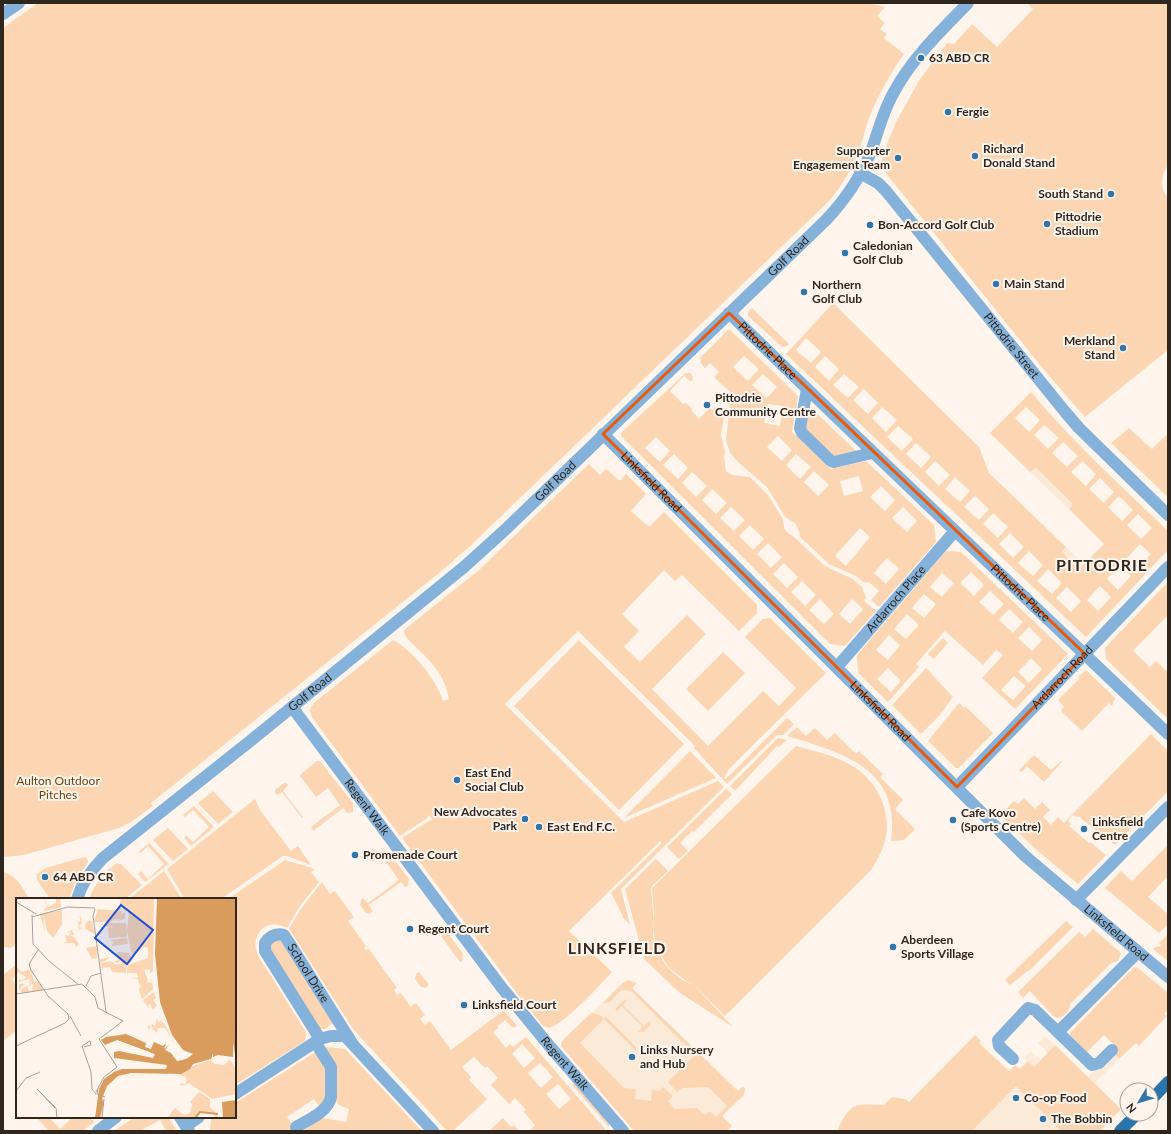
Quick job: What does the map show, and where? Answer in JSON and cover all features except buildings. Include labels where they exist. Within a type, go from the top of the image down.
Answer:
[{"type":"main road","points":[[1159,1092],[1168,1082]]},
{"type":"main road","points":[[1120,1131],[1129,1122]]},
{"type":"street","points":[[3,14],[19,3]]},
{"type":"street","name":"Golf Road","points":[[77,898],[89,874],[103,858],[464,567],[835,210],[850,191],[860,174],[870,154],[887,105],[898,85],[925,48],[968,3]]},
{"type":"street","name":"Pittodrie Street","points":[[860,174],[878,183],[886,191],[1076,425],[1168,515]]},
{"type":"street","name":"Pittodrie Place","points":[[729,313],[838,418],[872,453],[1168,734]]},
{"type":"street","name":"Pittodrie Place","points":[[807,389],[800,428],[802,433],[831,461],[834,462],[872,453]]},
{"type":"street","name":"Linksfield Road","points":[[603,434],[1026,856],[1168,977]]},
{"type":"street","name":"Ardarroch Place","points":[[837,667],[955,531]]},
{"type":"street","name":"Ardarroch Road","points":[[957,787],[1168,567]]},
{"type":"street","name":"Regent Walk","points":[[292,707],[502,988],[623,1131]]},
{"type":"street","points":[[1076,900],[1168,807]]},
{"type":"street","name":"School Drive","points":[[317,1041],[265,951],[266,942],[276,934],[284,936],[288,941],[352,1043]]},
{"type":"street","points":[[1058,1032],[1138,952]]},
{"type":"street","points":[[1013,1059],[999,1046],[998,1040],[1028,1008],[1035,1010],[1092,1065],[1099,1063],[1112,1050]]},
{"type":"street","name":"School Drive","points":[[236,1093],[317,1041],[337,1035],[345,1036],[433,1131]]},
{"type":"street","points":[[296,1127],[326,1108],[330,1102],[331,1067],[317,1041]]},
{"type":"street","points":[[98,1131],[115,1118]]},
{"type":"street","points":[[185,1125],[197,1118]]},
{"type":"highlighted area","points":[[729,313],[1085,654],[957,787],[603,434]]},
{"type":"shaded area","points":[[1035,467],[1074,504],[1069,509],[1030,472]]},
{"type":"shaded area","points":[[1066,547],[1084,564],[1079,569],[1061,552]]},
{"type":"shaded area","name":"Links Nursery and Hub","points":[[623,983],[695,1055],[693,1058],[737,1097],[716,1118],[710,1111],[705,1116],[698,1108],[644,1119],[561,1046],[562,1041]]},
{"type":"shaded area","points":[[1045,1036],[1055,1045],[1048,1053],[1038,1043]]},
{"type":"shaded area","points":[[1031,1051],[1041,1060],[1034,1067],[1024,1058]]},
{"type":"shaded area","points":[[1113,1052],[1119,1059],[1095,1083],[1088,1077]]},
{"type":"shaded area","name":"Co-op Food","points":[[1018,1084],[1075,1131],[972,1131]]},
{"type":"green space","name":"Aulton Outdoor Pitches","points":[[38,3],[868,3],[885,7],[877,16],[885,23],[880,29],[887,34],[884,38],[904,54],[890,75],[874,105],[855,160],[843,182],[829,201],[469,547],[439,573],[151,803],[153,806],[131,822],[119,828],[24,855],[3,857],[3,28]]},
{"type":"green space","name":"Pittodrie Stadium","points":[[1027,3],[1168,3],[1168,165],[1162,178],[1162,186],[1168,198],[1168,350],[1085,417],[1045,371],[889,177],[883,169],[881,162],[896,122],[920,79],[947,43],[954,44],[972,24],[997,47],[1033,9]]},
{"type":"green space","points":[[833,303],[979,447],[989,473],[1066,547],[1062,552],[1079,569],[1104,544],[1069,509],[1073,504],[1036,468],[1030,472],[990,433],[1031,392],[1080,446],[1168,531],[1168,550],[1086,637],[786,354]],"holes":[[[806,338],[821,352],[811,363],[796,350]],[[825,356],[839,369],[829,381],[815,367]],[[844,374],[859,387],[848,398],[833,385]],[[864,389],[878,403],[868,414],[853,400]],[[882,407],[897,420],[886,432],[872,418]],[[1026,407],[1040,420],[1029,432],[1015,418]],[[1044,425],[1059,438],[1048,449],[1034,435]],[[898,426],[913,439],[902,451],[887,437]],[[1063,442],[1078,456],[1067,467],[1052,453]],[[916,443],[931,457],[921,468],[906,454]],[[935,461],[950,475],[939,486],[925,472]],[[1082,461],[1096,474],[1086,486],[1071,472]],[[955,477],[970,491],[960,502],[945,489]],[[1100,478],[1114,492],[1104,503],[1089,489]],[[975,496],[989,509],[979,520],[964,507]],[[1119,496],[1133,510],[1122,521],[1108,507]],[[993,513],[1008,527],[998,538],[983,524]],[[1138,514],[1152,528],[1141,539],[1127,525]],[[1010,533],[1024,547],[1013,558],[999,544]],[[1140,544],[1151,554],[1138,568],[1127,558]],[[1029,551],[1043,565],[1033,576],[1018,563]],[[1120,565],[1131,576],[1118,590],[1107,579]],[[1048,569],[1062,583],[1052,594],[1037,581]],[[1100,586],[1111,597],[1098,611],[1087,600]],[[1067,587],[1081,601],[1071,612],[1056,598]]]},
{"type":"green space","points":[[752,308],[789,344],[782,347],[748,316],[748,312]]},
{"type":"green space","points":[[729,329],[798,396],[792,432],[831,469],[866,461],[934,525],[936,542],[879,607],[871,600],[879,591],[870,583],[863,582],[856,576],[829,564],[800,537],[795,523],[785,517],[767,487],[738,462],[730,453],[726,440],[730,404],[726,399],[731,393],[714,377],[719,372],[710,363],[705,368],[702,365],[700,361],[702,356]],"holes":[[[744,356],[759,369],[748,381],[733,367]],[[763,374],[777,387],[767,398],[752,385]],[[768,404],[783,406],[780,426],[764,423]],[[778,436],[792,450],[782,461],[767,447]],[[796,454],[811,467],[800,479],[786,465]],[[814,471],[829,485],[818,496],[804,482]],[[859,476],[863,491],[844,496],[840,481]],[[881,486],[895,500],[885,511],[870,497]],[[903,507],[917,521],[907,532],[892,518]],[[860,528],[870,537],[846,566],[835,556]],[[887,558],[899,569],[886,584],[874,573]]]},
{"type":"green space","points":[[686,373],[690,373],[693,380],[690,381],[684,376],[670,391],[683,404],[686,403],[699,419],[710,408],[712,410],[715,407],[724,417],[721,435],[725,452],[724,457],[726,471],[732,475],[750,477],[767,494],[783,519],[784,528],[787,532],[825,566],[853,579],[862,587],[866,598],[864,601],[876,611],[845,646],[830,644],[621,436],[624,430]],"holes":[[[656,437],[670,451],[660,462],[645,448]],[[674,454],[688,468],[678,479],[663,465]],[[692,472],[707,486],[696,497],[682,483]],[[712,489],[727,503],[716,514],[702,500]],[[731,507],[745,520],[734,531],[720,518]],[[750,525],[764,539],[753,550],[739,536]],[[768,543],[782,557],[771,568],[757,554]],[[784,563],[798,577],[787,588],[773,574]],[[802,581],[816,595],[805,606],[791,592]],[[820,599],[834,614],[824,624],[809,610]],[[852,599],[863,609],[850,624],[839,614]]]},
{"type":"green space","points":[[807,404],[858,453],[834,459],[803,429]]},
{"type":"green space","points":[[1129,428],[1152,449],[1168,433],[1168,497],[1111,443]]},
{"type":"green space","points":[[589,464],[600,475],[606,469],[621,480],[626,474],[646,494],[631,511],[649,527],[664,512],[757,605],[757,613],[739,631],[682,575],[675,581],[664,570],[622,614],[639,631],[624,647],[640,662],[687,615],[706,634],[652,689],[708,746],[763,691],[779,706],[796,688],[745,637],[763,619],[770,618],[826,673],[729,769],[724,778],[726,779],[787,718],[794,724],[783,735],[777,735],[727,784],[694,748],[695,746],[578,631],[505,704],[624,822],[718,781],[724,787],[621,889],[630,924],[622,917],[623,916],[611,893],[662,843],[660,841],[569,931],[612,972],[572,1013],[555,1026],[548,1028],[542,1025],[519,996],[402,838],[432,819],[429,815],[426,819],[400,836],[312,717],[310,711],[315,702],[393,640],[416,658],[430,676],[443,701],[449,699],[442,677],[429,660],[408,640],[404,630],[478,571]]},
{"type":"green space","points":[[946,551],[961,552],[1068,654],[1015,709],[982,678],[1003,655],[996,650],[983,665],[945,631],[916,664],[919,667],[888,702],[858,673],[857,655]],"holes":[[[971,572],[984,585],[974,596],[960,583]],[[942,573],[954,583],[942,597],[930,587]],[[990,591],[1004,604],[993,615],[979,602]],[[924,594],[936,604],[924,618],[912,608]],[[1009,609],[1023,622],[1013,633],[999,620]],[[907,614],[919,625],[906,639],[894,629]],[[1029,627],[1042,640],[1032,651],[1018,638]],[[889,635],[900,645],[888,660],[876,650]],[[1031,658],[1042,669],[1029,683],[1018,672]],[[888,668],[901,681],[891,692],[877,679]],[[1014,676],[1026,686],[1013,700],[1001,690]]]},
{"type":"green space","points":[[1168,582],[1168,615],[1133,651],[1150,667],[1156,661],[1168,672],[1168,719],[1106,659],[1105,648]]},
{"type":"green space","points":[[943,638],[948,643],[934,659],[928,654]]},
{"type":"green space","points":[[579,640],[684,744],[619,810],[514,706]]},
{"type":"green space","points":[[723,652],[745,673],[708,711],[686,689]]},
{"type":"green space","points":[[926,668],[953,697],[940,715],[921,734],[892,705]]},
{"type":"green space","points":[[1086,670],[1115,698],[1112,706],[1109,703],[1082,731],[1061,711],[1064,707],[1058,700]]},
{"type":"green space","points":[[959,703],[964,708],[965,706],[993,733],[959,768],[956,768],[928,741]]},
{"type":"green space","points":[[797,727],[806,736],[815,728],[827,740],[835,733],[856,754],[859,751],[883,774],[880,777],[903,800],[895,809],[915,829],[904,840],[891,841],[892,816],[887,796],[877,780],[864,768],[847,757],[808,742],[787,736]]},
{"type":"green space","points":[[1151,734],[1168,751],[1168,791],[1115,845],[1078,816],[1073,815],[1068,821],[1071,824],[1069,826],[1106,855],[1078,884],[1039,852],[1000,815],[1014,801],[1018,804],[1024,798],[1035,809],[1042,802],[1050,810],[1043,817],[1051,825],[1058,817],[1064,823]]},
{"type":"green space","points":[[778,738],[787,740],[779,747],[777,746],[735,791],[730,786]]},
{"type":"green space","points":[[796,746],[836,758],[849,764],[865,775],[877,790],[884,808],[887,827],[886,838],[880,855],[871,870],[725,1016],[694,985],[683,979],[668,967],[658,950],[654,937],[652,888]]},
{"type":"green space","points":[[690,751],[716,778],[624,818]]},
{"type":"green space","points":[[1034,755],[1051,770],[1061,761],[1062,762],[1044,782],[1027,766],[1022,772],[1019,770]]},
{"type":"green space","points":[[317,761],[320,761],[353,803],[353,812],[347,813],[343,808],[313,831],[311,827],[340,805],[328,788],[316,797],[300,776]]},
{"type":"green space","points":[[284,783],[288,785],[283,791],[303,817],[302,818],[282,792],[277,795],[275,793],[275,790]]},
{"type":"green space","points":[[726,789],[732,794],[694,832],[692,831],[680,843],[688,851],[679,859],[667,847]]},
{"type":"green space","points":[[213,791],[233,812],[218,824],[198,803]]},
{"type":"green space","points":[[255,799],[260,810],[291,851],[298,846],[311,865],[287,856],[283,856],[222,898],[184,898],[167,869]]},
{"type":"green space","points":[[194,806],[214,827],[191,846],[184,838],[186,835],[193,842],[209,827],[193,810],[185,817],[183,815]]},
{"type":"green space","points":[[168,828],[188,849],[173,861],[153,840]]},
{"type":"green space","points":[[149,843],[169,864],[145,882],[138,874],[141,871],[148,879],[164,864],[148,846],[140,853],[138,852]]},
{"type":"green space","points":[[1168,845],[1168,876],[1148,897],[1168,914],[1168,924],[1159,933],[1105,888],[1121,871],[1132,881]]},
{"type":"green space","points":[[84,857],[87,858],[88,862],[76,881],[69,898],[49,898],[37,880],[37,874],[46,868]]},
{"type":"green space","points":[[656,859],[668,871],[651,887],[653,937],[657,951],[667,967],[682,980],[694,985],[733,1027],[680,993],[644,959],[625,889]]},
{"type":"green space","points":[[285,860],[312,868],[314,870],[311,872],[319,882],[300,906],[287,928],[269,925],[263,928],[258,935],[255,947],[260,960],[306,1032],[305,1041],[236,1084],[236,898],[229,898]]},
{"type":"green space","points":[[386,862],[396,862],[409,879],[408,886],[405,887],[401,882],[369,905],[373,911],[370,914],[366,913],[360,905],[363,898],[368,903],[399,880]]},
{"type":"green space","points":[[117,863],[121,864],[142,885],[126,898],[89,898],[94,888],[108,870]]},
{"type":"green space","points":[[164,871],[181,898],[130,898]]},
{"type":"green space","points":[[3,872],[12,876],[21,885],[28,897],[16,898],[16,945],[10,948],[3,947]]},
{"type":"green space","points":[[322,882],[330,894],[335,891],[354,917],[348,921],[366,946],[364,948],[366,950],[369,949],[397,988],[394,990],[397,995],[401,993],[411,1007],[416,1003],[425,1015],[420,1019],[425,1025],[430,1021],[451,1050],[504,1010],[517,1026],[513,1028],[505,1020],[493,1032],[506,1048],[510,1044],[513,1047],[526,1037],[605,1129],[605,1131],[529,1131],[535,1125],[524,1112],[526,1110],[515,1098],[509,1104],[491,1085],[498,1078],[487,1066],[485,1068],[474,1057],[462,1067],[471,1077],[469,1080],[487,1099],[453,1131],[447,1131],[353,1029],[289,929],[300,910]],"holes":[[[522,1044],[535,1058],[524,1068],[512,1054]],[[540,1063],[553,1077],[541,1088],[528,1073]],[[558,1084],[571,1099],[559,1109],[546,1094]]]},
{"type":"green space","points":[[1066,921],[1073,927],[1032,968],[1010,985],[1005,980]]},
{"type":"green space","points":[[1093,929],[1121,953],[1118,961],[1111,963],[1070,1004],[1067,1013],[1058,1018],[1053,1016],[1030,991],[1023,998],[1018,992],[1079,932],[1085,937]]},
{"type":"green space","points":[[1168,934],[1168,961],[1153,949],[1161,945],[1159,943]]},
{"type":"green space","points":[[449,935],[463,954],[462,961],[460,962],[441,936]]},
{"type":"green space","points":[[281,939],[333,1023],[325,1029],[320,1029],[269,946],[275,941]]},
{"type":"green space","points":[[16,965],[16,976],[12,979],[16,985],[16,1031],[3,1041],[3,975]]},
{"type":"green space","points":[[1134,967],[1138,968],[1168,993],[1168,1010],[1164,1014],[1167,1016],[1139,1046],[1136,1043],[1119,1059],[1113,1052],[1117,1048],[1104,1035],[1086,1053],[1070,1037],[1070,1033]]},
{"type":"green space","points":[[419,972],[429,985],[425,988],[421,987],[415,979],[416,974]]},
{"type":"green space","points":[[628,980],[637,983],[632,988],[738,1091],[743,1086],[745,1089],[744,1095],[722,1116],[732,1126],[727,1131],[634,1131],[561,1046],[562,1041],[591,1013],[600,1015],[604,1019],[580,1043],[624,1088],[636,1089],[635,1099],[651,1101],[652,1090],[659,1091],[663,1087],[673,1096],[668,1101],[675,1109],[697,1108],[705,1115],[710,1111],[716,1117],[727,1106],[708,1087],[682,1088],[677,1092],[668,1082],[695,1055],[631,991],[621,990],[610,1002],[603,1003]]},
{"type":"green space","points":[[626,999],[627,1000],[623,1005],[644,1026],[649,1021],[651,1024],[644,1032],[638,1032],[643,1027],[622,1006],[617,1011],[615,1009]]},
{"type":"green space","points":[[606,1017],[636,1047],[636,1051],[604,1019]]},
{"type":"green space","points":[[975,1035],[981,1041],[979,1043],[1009,1071],[1015,1065],[1020,1069],[1028,1061],[1034,1067],[1055,1045],[1119,1107],[1119,1111],[1100,1131],[1061,1131],[1016,1086],[972,1131],[837,1131],[846,1115],[854,1107],[859,1105],[884,1105],[892,1097],[905,1099],[909,1102]]},
{"type":"green space","points":[[325,1047],[345,1049],[422,1131],[302,1131],[323,1118],[346,1122],[349,1109],[337,1103]]},
{"type":"green space","points":[[317,1051],[327,1066],[328,1096],[319,1106],[314,1099],[287,1117],[294,1128],[293,1131],[210,1131],[211,1119],[212,1118],[236,1118],[236,1102]]},
{"type":"green space","points":[[574,1084],[609,1123],[609,1127],[572,1085]]},
{"type":"green space","points":[[37,1118],[50,1118],[60,1129],[72,1118],[91,1118],[94,1122],[83,1131],[49,1131]]},
{"type":"green space","points":[[134,1118],[169,1118],[177,1131],[166,1131],[160,1120],[140,1131],[114,1131]]},
{"type":"green space","points":[[503,1118],[511,1127],[514,1125],[519,1131],[489,1131]]},
{"type":"place","name":"63 ABD CR","points":[[921,58]]},
{"type":"place","name":"Fergie","points":[[948,112]]},
{"type":"place","name":"Richard Donald Stand","points":[[975,156]]},
{"type":"place","name":"Supporter Engagement Team","points":[[898,158]]},
{"type":"place","name":"South Stand","points":[[1111,194]]},
{"type":"place","name":"Pittodrie Stadium","points":[[1047,224]]},
{"type":"place","name":"Bon-Accord Golf Club","points":[[870,225]]},
{"type":"place","name":"Caledonian Golf Club","points":[[845,253]]},
{"type":"place","name":"Main Stand","points":[[996,284]]},
{"type":"place","name":"Northern Golf Club","points":[[804,292]]},
{"type":"place","name":"Merkland Stand","points":[[1123,348]]},
{"type":"place","name":"Pittodrie Community Centre","points":[[707,405]]},
{"type":"place","name":"East End Social Club","points":[[457,780]]},
{"type":"place","name":"New Advocates Park","points":[[525,819]]},
{"type":"place","name":"Cafe Kovo (Sports Centre)","points":[[953,820]]},
{"type":"place","name":"East End F.C.","points":[[539,827]]},
{"type":"place","name":"Linksfield Centre","points":[[1084,829]]},
{"type":"place","name":"Promenade Court","points":[[355,855]]},
{"type":"place","name":"64 ABD CR","points":[[45,877]]},
{"type":"place","name":"Regent Court","points":[[410,929]]},
{"type":"place","name":"Aberdeen Sports Village","points":[[893,947]]},
{"type":"place","name":"Linksfield Court","points":[[464,1005]]},
{"type":"place","name":"Links Nursery and Hub","points":[[632,1057]]},
{"type":"place","name":"Co-op Food","points":[[1016,1098]]},
{"type":"place","name":"The Bobbin","points":[[1043,1119]]},
{"type":"district","name":"PITTODRIE","points":[[1102,565]]},
{"type":"district","name":"LINKSFIELD","points":[[617,948]]}]
